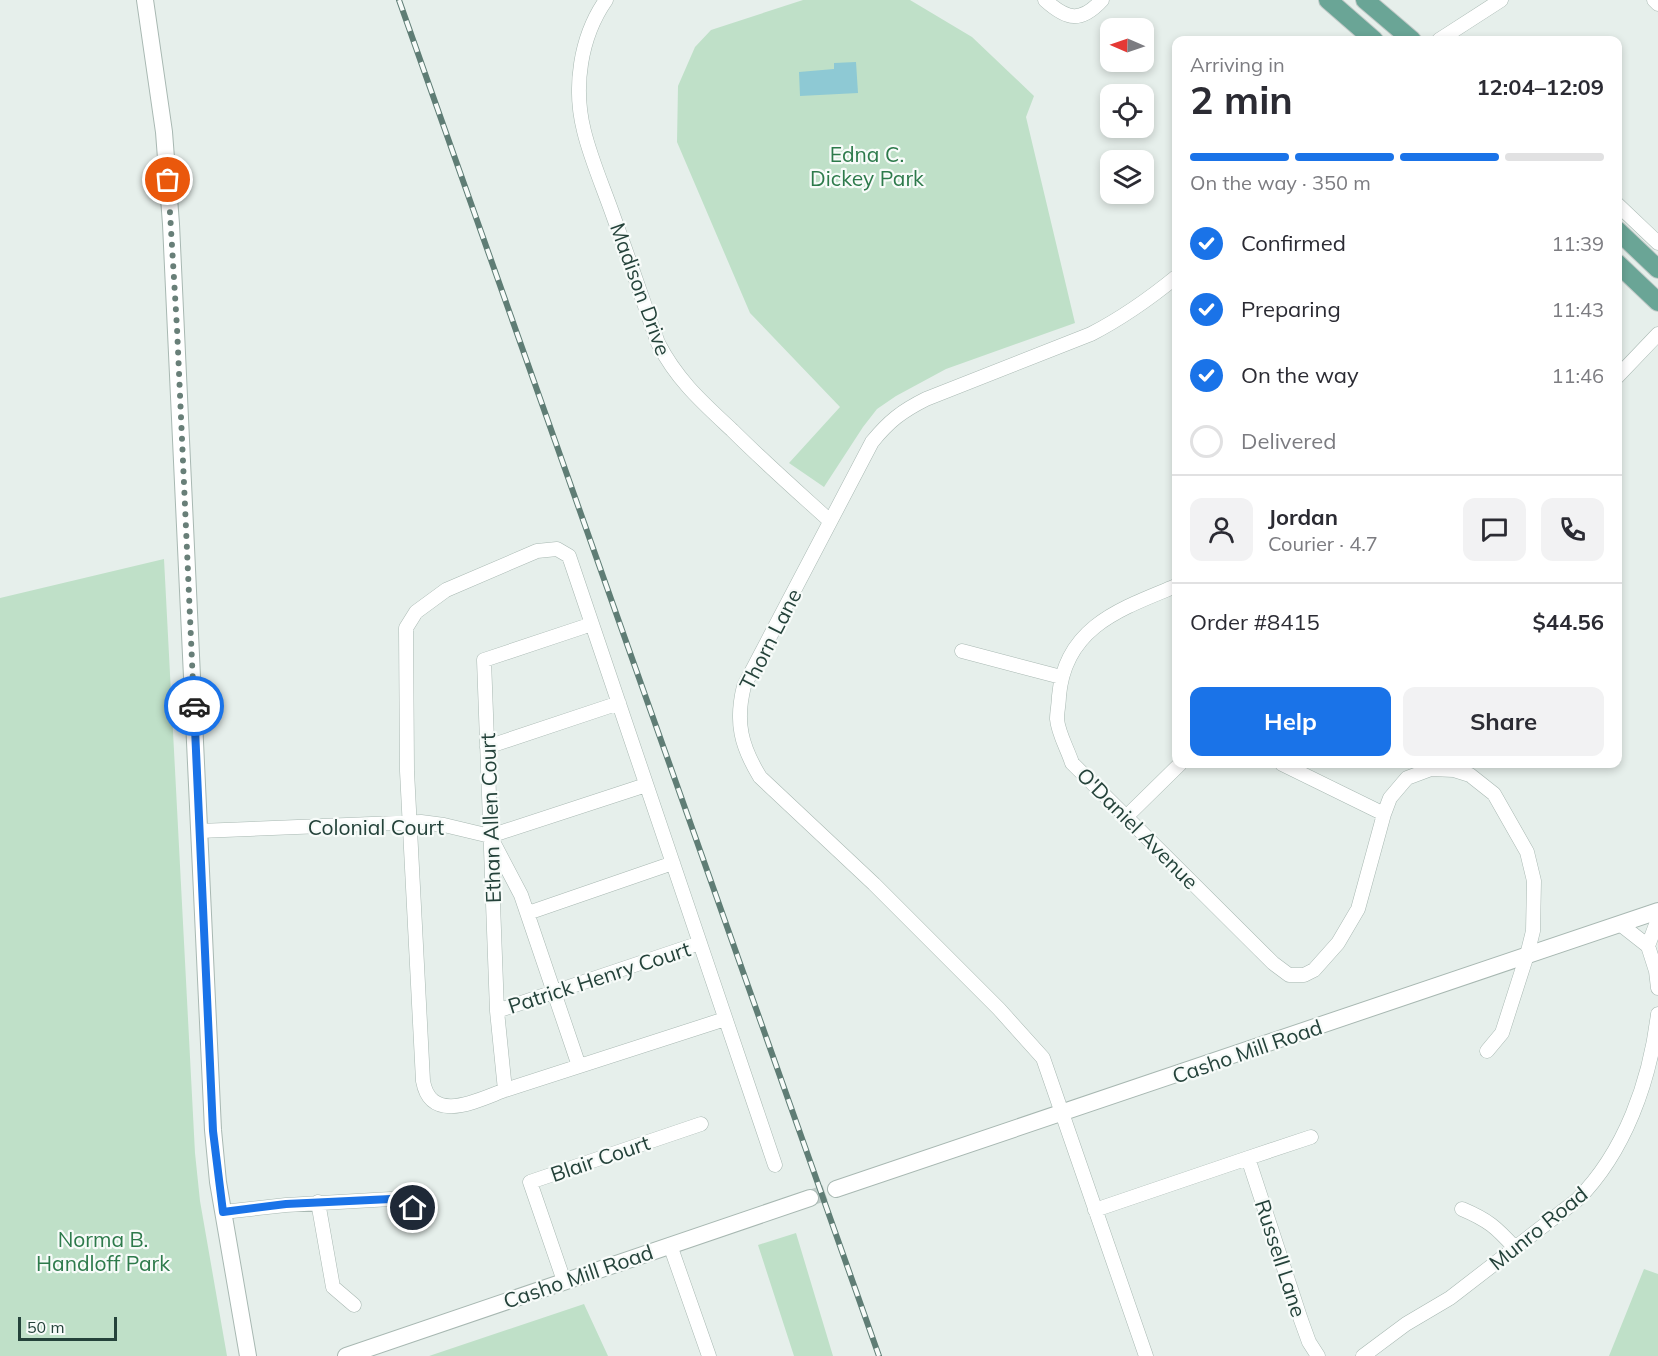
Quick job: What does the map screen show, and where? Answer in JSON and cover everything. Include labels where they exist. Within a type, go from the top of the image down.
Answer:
[{"type":"main road","points":[[1328,0],[1369,36]]},
{"type":"main road","points":[[1365,0],[1407,36]]},
{"type":"main road","points":[[1622,235],[1658,269]]},
{"type":"main road","points":[[1622,268],[1658,302]]},
{"type":"street","points":[[145,0],[164,132],[171,224],[213,1122],[223,1212],[248,1356]]},
{"type":"street","name":"Madison Drive","points":[[606,0],[586,40],[582,60],[579,80],[584,131],[658,343],[669,365],[685,385],[766,464],[830,521]]},
{"type":"street","points":[[1045,0],[1065,16],[1083,15],[1090,12],[1102,0]]},
{"type":"street","points":[[1448,36],[1501,0]]},
{"type":"street","points":[[1654,0],[1658,4]]},
{"type":"street","points":[[1622,209],[1658,243]]},
{"type":"street","name":"Thorn Lane","points":[[1062,1114],[1043,1058],[1029,1041],[874,884],[760,777],[742,743],[740,702],[744,686],[830,521],[872,442],[885,426],[903,411],[926,399],[1091,334],[1140,305],[1172,280]]},
{"type":"street","points":[[1622,371],[1658,334]]},
{"type":"street","points":[[725,1019],[469,1103],[456,1106],[438,1104],[425,1092],[409,823],[406,627],[416,612],[446,590],[537,551],[557,549],[569,556],[775,1165]]},
{"type":"street","name":"O'Daniel Avenue","points":[[1172,588],[1121,608],[1103,618],[1076,647],[1061,677],[1057,720],[1072,763],[1273,963],[1289,975],[1304,975],[1314,970],[1338,942],[1358,909],[1384,814]]},
{"type":"street","name":"Ethan Allen Court","points":[[505,1090],[497,1011],[483,660],[592,624]]},
{"type":"street","points":[[962,651],[1061,677]]},
{"type":"street","points":[[487,747],[619,703]]},
{"type":"street","points":[[1127,816],[1176,768]]},
{"type":"street","points":[[1290,768],[1384,814],[1390,798],[1407,778],[1431,769],[1454,770],[1470,775],[1494,794],[1527,852],[1535,900],[1533,931],[1527,955],[1502,1033],[1487,1051]]},
{"type":"street","points":[[579,1066],[528,912],[490,836],[646,785]]},
{"type":"street","name":"Colonial Court","points":[[199,831],[409,823],[444,825],[490,836]]},
{"type":"street","points":[[528,912],[673,863]]},
{"type":"street","name":"Casho Mill Road","points":[[836,1189],[1658,911]]},
{"type":"street","points":[[1648,946],[1658,919]]},
{"type":"street","points":[[1620,924],[1648,946],[1656,971],[1658,988]]},
{"type":"street","name":"Patrick Henry Court","points":[[497,1011],[700,943]]},
{"type":"street","name":"Munro Road","points":[[1363,1356],[1406,1324],[1450,1298],[1515,1248],[1583,1193],[1604,1169],[1616,1149],[1640,1092],[1651,1054],[1658,1014]]},
{"type":"street","points":[[1062,1114],[1146,1356]]},
{"type":"street","name":"Blair Court","points":[[564,1281],[530,1182],[701,1124]]},
{"type":"street","points":[[1095,1210],[1311,1137]]},
{"type":"street","name":"Russell Lane","points":[[1248,1158],[1301,1320],[1309,1342],[1318,1356]]},
{"type":"street","name":"Casho Mill Road","points":[[346,1356],[810,1198]]},
{"type":"street","points":[[223,1212],[318,1202],[391,1199],[413,1208]]},
{"type":"street","points":[[318,1202],[333,1287],[354,1305]]},
{"type":"street","points":[[1462,1209],[1484,1218],[1497,1228],[1515,1248]]},
{"type":"street","points":[[670,1245],[709,1356]]},
{"type":"green space","name":"Edna C. Dickey Park","points":[[803,0],[910,0],[972,37],[1034,96],[1026,117],[1075,323],[946,369],[896,396],[877,409],[824,487],[789,463],[840,407],[750,313],[677,142],[678,86],[695,47],[711,30]]},
{"type":"green space","name":"Norma B. Handloff Park","points":[[164,559],[195,1153],[200,1201],[227,1356],[0,1356],[0,598]]},
{"type":"green space","points":[[796,1233],[833,1356],[794,1356],[758,1245]]},
{"type":"green space","points":[[1644,1269],[1658,1274],[1658,1356],[1609,1356]]},
{"type":"green space","points":[[584,1304],[608,1356],[429,1356]]},
{"type":"water","points":[[856,62],[858,93],[800,96],[799,72],[834,69],[834,63]]},
{"type":"tunnel","points":[[810,1198],[836,1189]]},
{"type":"railway","points":[[399,0],[879,1356]]},
{"type":"way so far","points":[[168,180],[194,706]]},
{"type":"route","points":[[194,706],[213,1131],[223,1212],[286,1204],[391,1199],[413,1208]]}]
